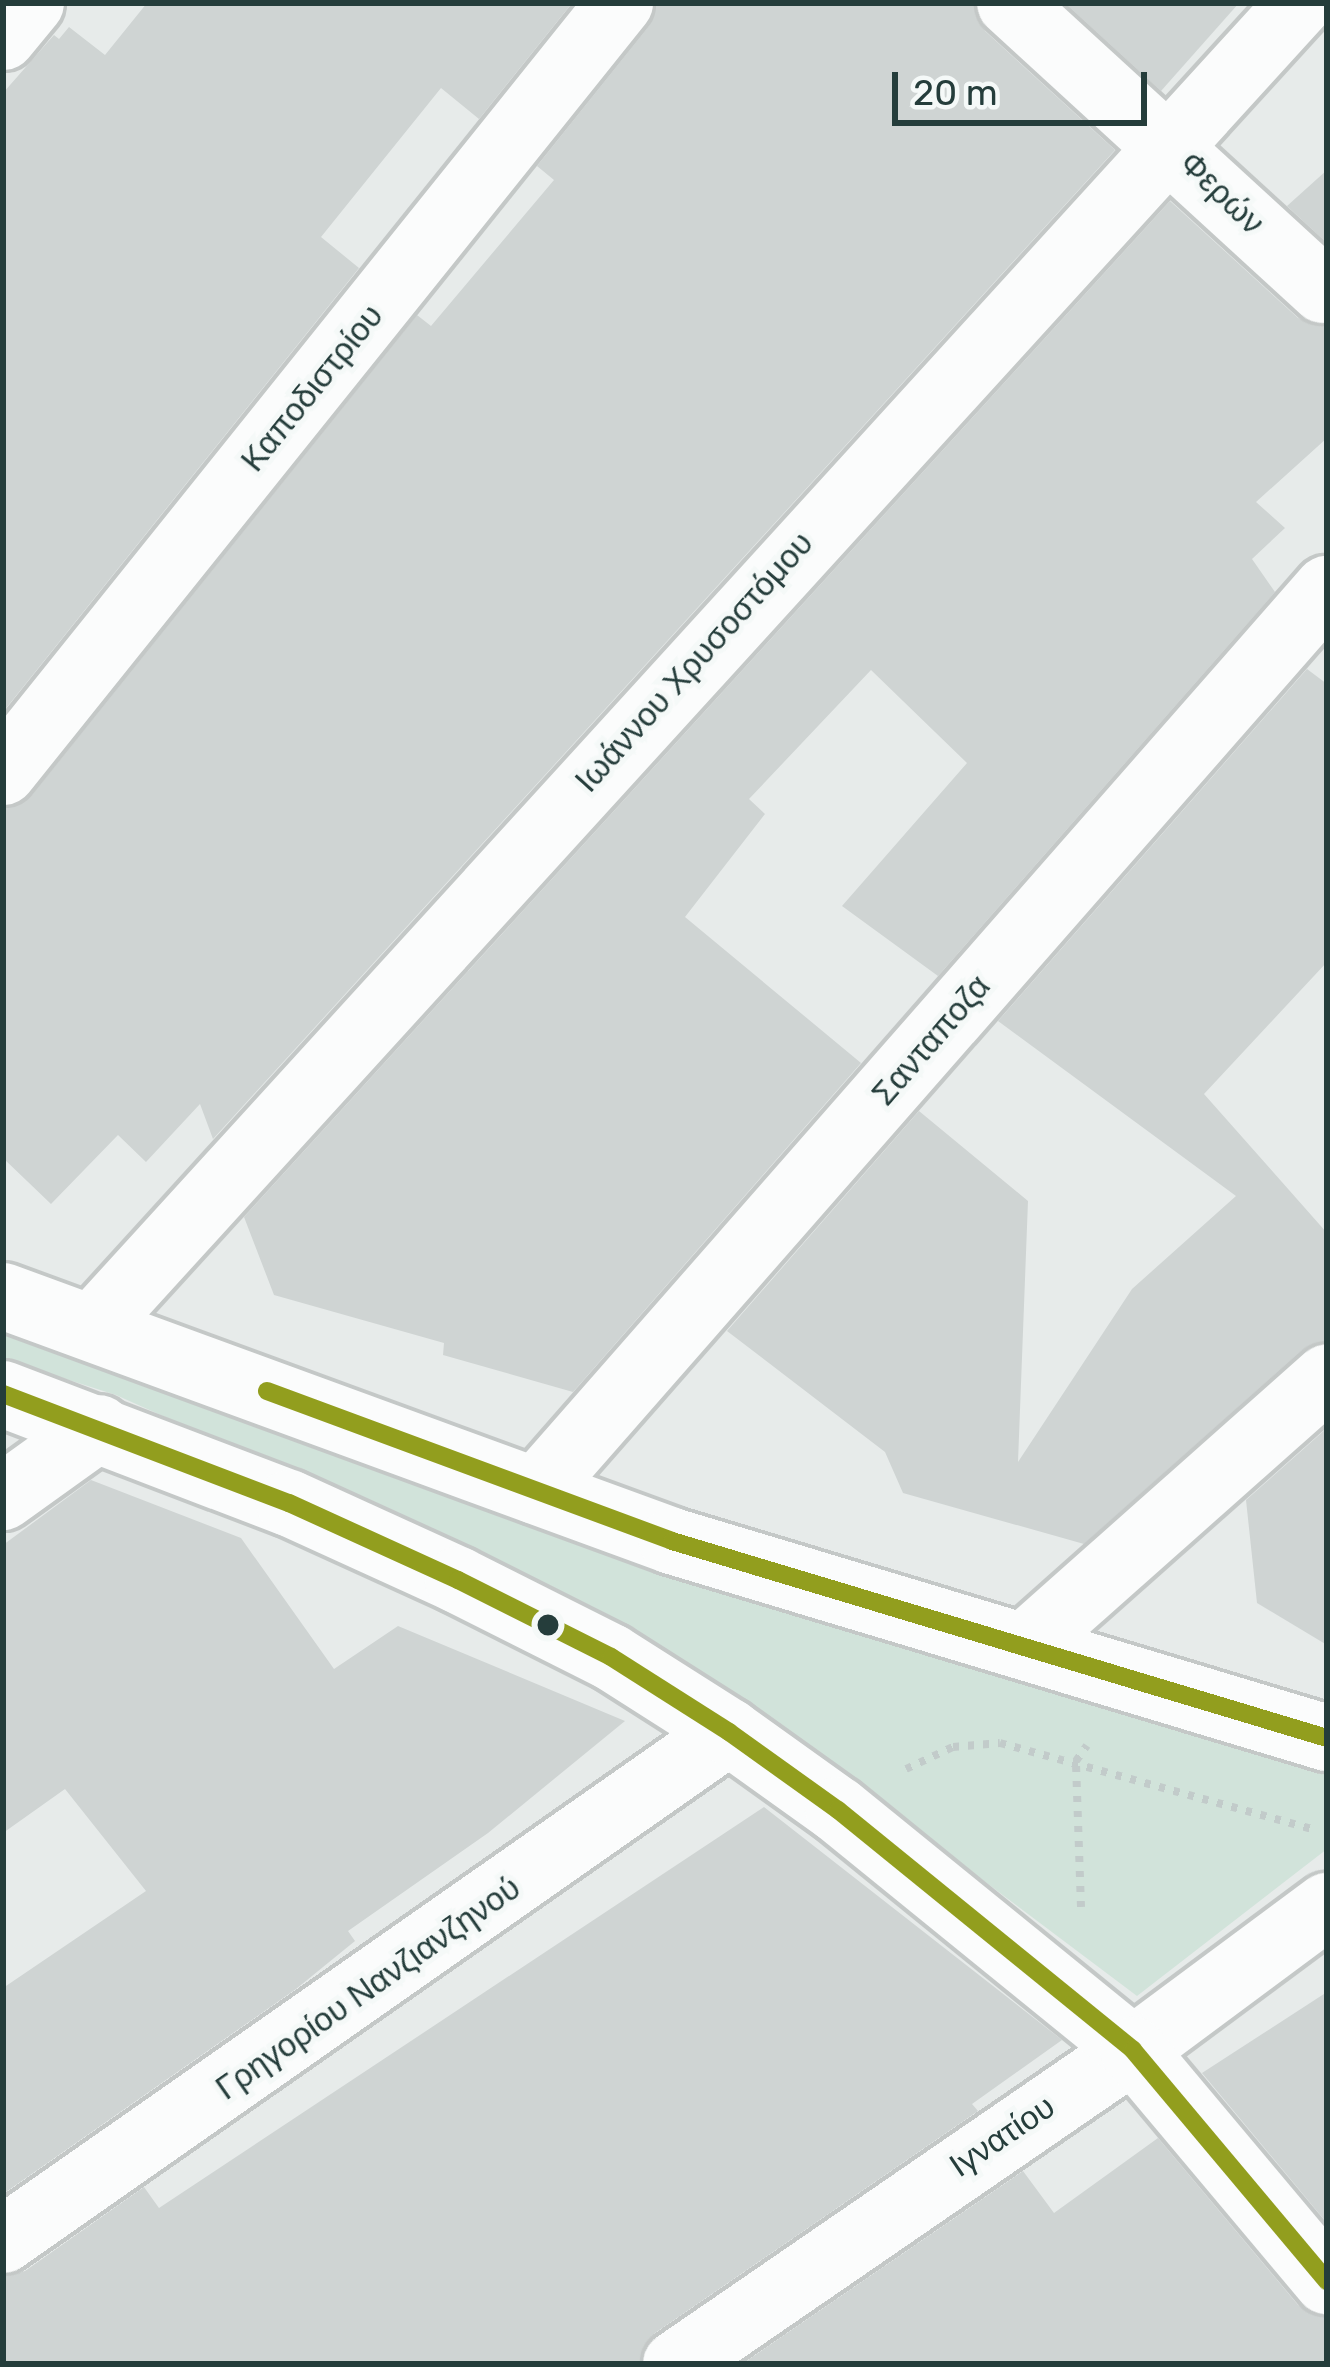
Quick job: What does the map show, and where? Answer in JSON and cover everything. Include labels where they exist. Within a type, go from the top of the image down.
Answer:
[{"type":"street","points":[[3,38],[32,3]]},
{"type":"street","name":"Καποδιστρίου","points":[[3,772],[620,3]]},
{"type":"street","name":"Φερών","points":[[1010,3],[1169,143],[1324,290]]},
{"type":"street","name":"Ιωάννου Χρυσοστόμου","points":[[94,1326],[1300,3]]},
{"type":"street","name":"Σανταποζα","points":[[536,1491],[1327,589]]},
{"type":"street","points":[[3,1296],[672,1541],[1028,1642],[1327,1738]]},
{"type":"street","points":[[1028,1642],[1327,1378]]},
{"type":"street","points":[[3,1394],[99,1427],[458,1580],[610,1657],[729,1732],[838,1810],[1109,2030],[1327,2281]]},
{"type":"street","points":[[3,1497],[99,1427]]},
{"type":"street","name":"Γρηγορίου Νανζιανζηνού","points":[[3,2240],[729,1732]]},
{"type":"street","name":"Ιγνατίου","points":[[676,2364],[1109,2030],[1327,1906]]},
{"type":"path","points":[[1109,2030],[1076,1762],[1132,1675]]},
{"type":"path","points":[[838,1810],[953,1747],[1000,1743],[1269,1812],[1327,1837]]},
{"type":"green space","points":[[3,1326],[632,1556],[1327,1774],[1327,1849],[1137,1996],[759,1712],[594,1609],[116,1395],[3,1359]]},
{"type":"building","points":[[147,3],[572,3],[479,119],[441,88],[321,237],[359,268],[3,712],[3,93],[54,35],[59,39],[69,27],[105,55]]},
{"type":"building","points":[[657,3],[974,3],[985,31],[1115,150],[213,1139],[200,1104],[146,1162],[118,1135],[51,1204],[3,1158],[3,809],[32,795],[417,315],[431,326],[554,180],[537,166],[649,26]]},
{"type":"building","points":[[1065,3],[1239,3],[1161,91]]},
{"type":"building","points":[[1327,170],[1327,243],[1287,206]]},
{"type":"building","points":[[1170,201],[1298,318],[1327,326],[1327,438],[1256,502],[1285,528],[1252,559],[1275,592],[938,976],[842,906],[967,763],[871,670],[749,799],[765,814],[685,917],[861,1063],[573,1392],[443,1355],[444,1343],[274,1295],[244,1217]]},
{"type":"building","points":[[1307,669],[1327,684],[1327,962],[1204,1094],[1327,1233],[1327,1342],[1302,1350],[1084,1544],[903,1493],[885,1452],[727,1331],[919,1111],[1028,1201],[1018,1462],[1132,1289],[1236,1196],[998,1021]]},
{"type":"building","points":[[1327,1428],[1327,1645],[1257,1603],[1246,1500]]},
{"type":"building","points":[[91,1480],[241,1538],[334,1669],[398,1626],[625,1721],[488,1833],[348,1931],[355,1941],[296,1989],[3,2194],[3,1988],[146,1891],[65,1789],[3,1833],[3,1545]]},
{"type":"building","points":[[764,1807],[1062,2040],[972,2104],[978,2111],[655,2333],[639,2364],[3,2364],[3,2277],[25,2271],[144,2187],[159,2208]]},
{"type":"building","points":[[1327,1992],[1327,2223],[1202,2073]]},
{"type":"building","points":[[1158,2138],[1298,2305],[1327,2318],[1327,2364],[742,2364],[1023,2171],[1054,2213]]},
{"type":"transit line","points":[[267,1391],[672,1541],[1327,1738]]},
{"type":"transit line","points":[[3,1394],[289,1503],[458,1580],[611,1657],[729,1732],[838,1810],[1133,2050],[1327,2281]]}]
